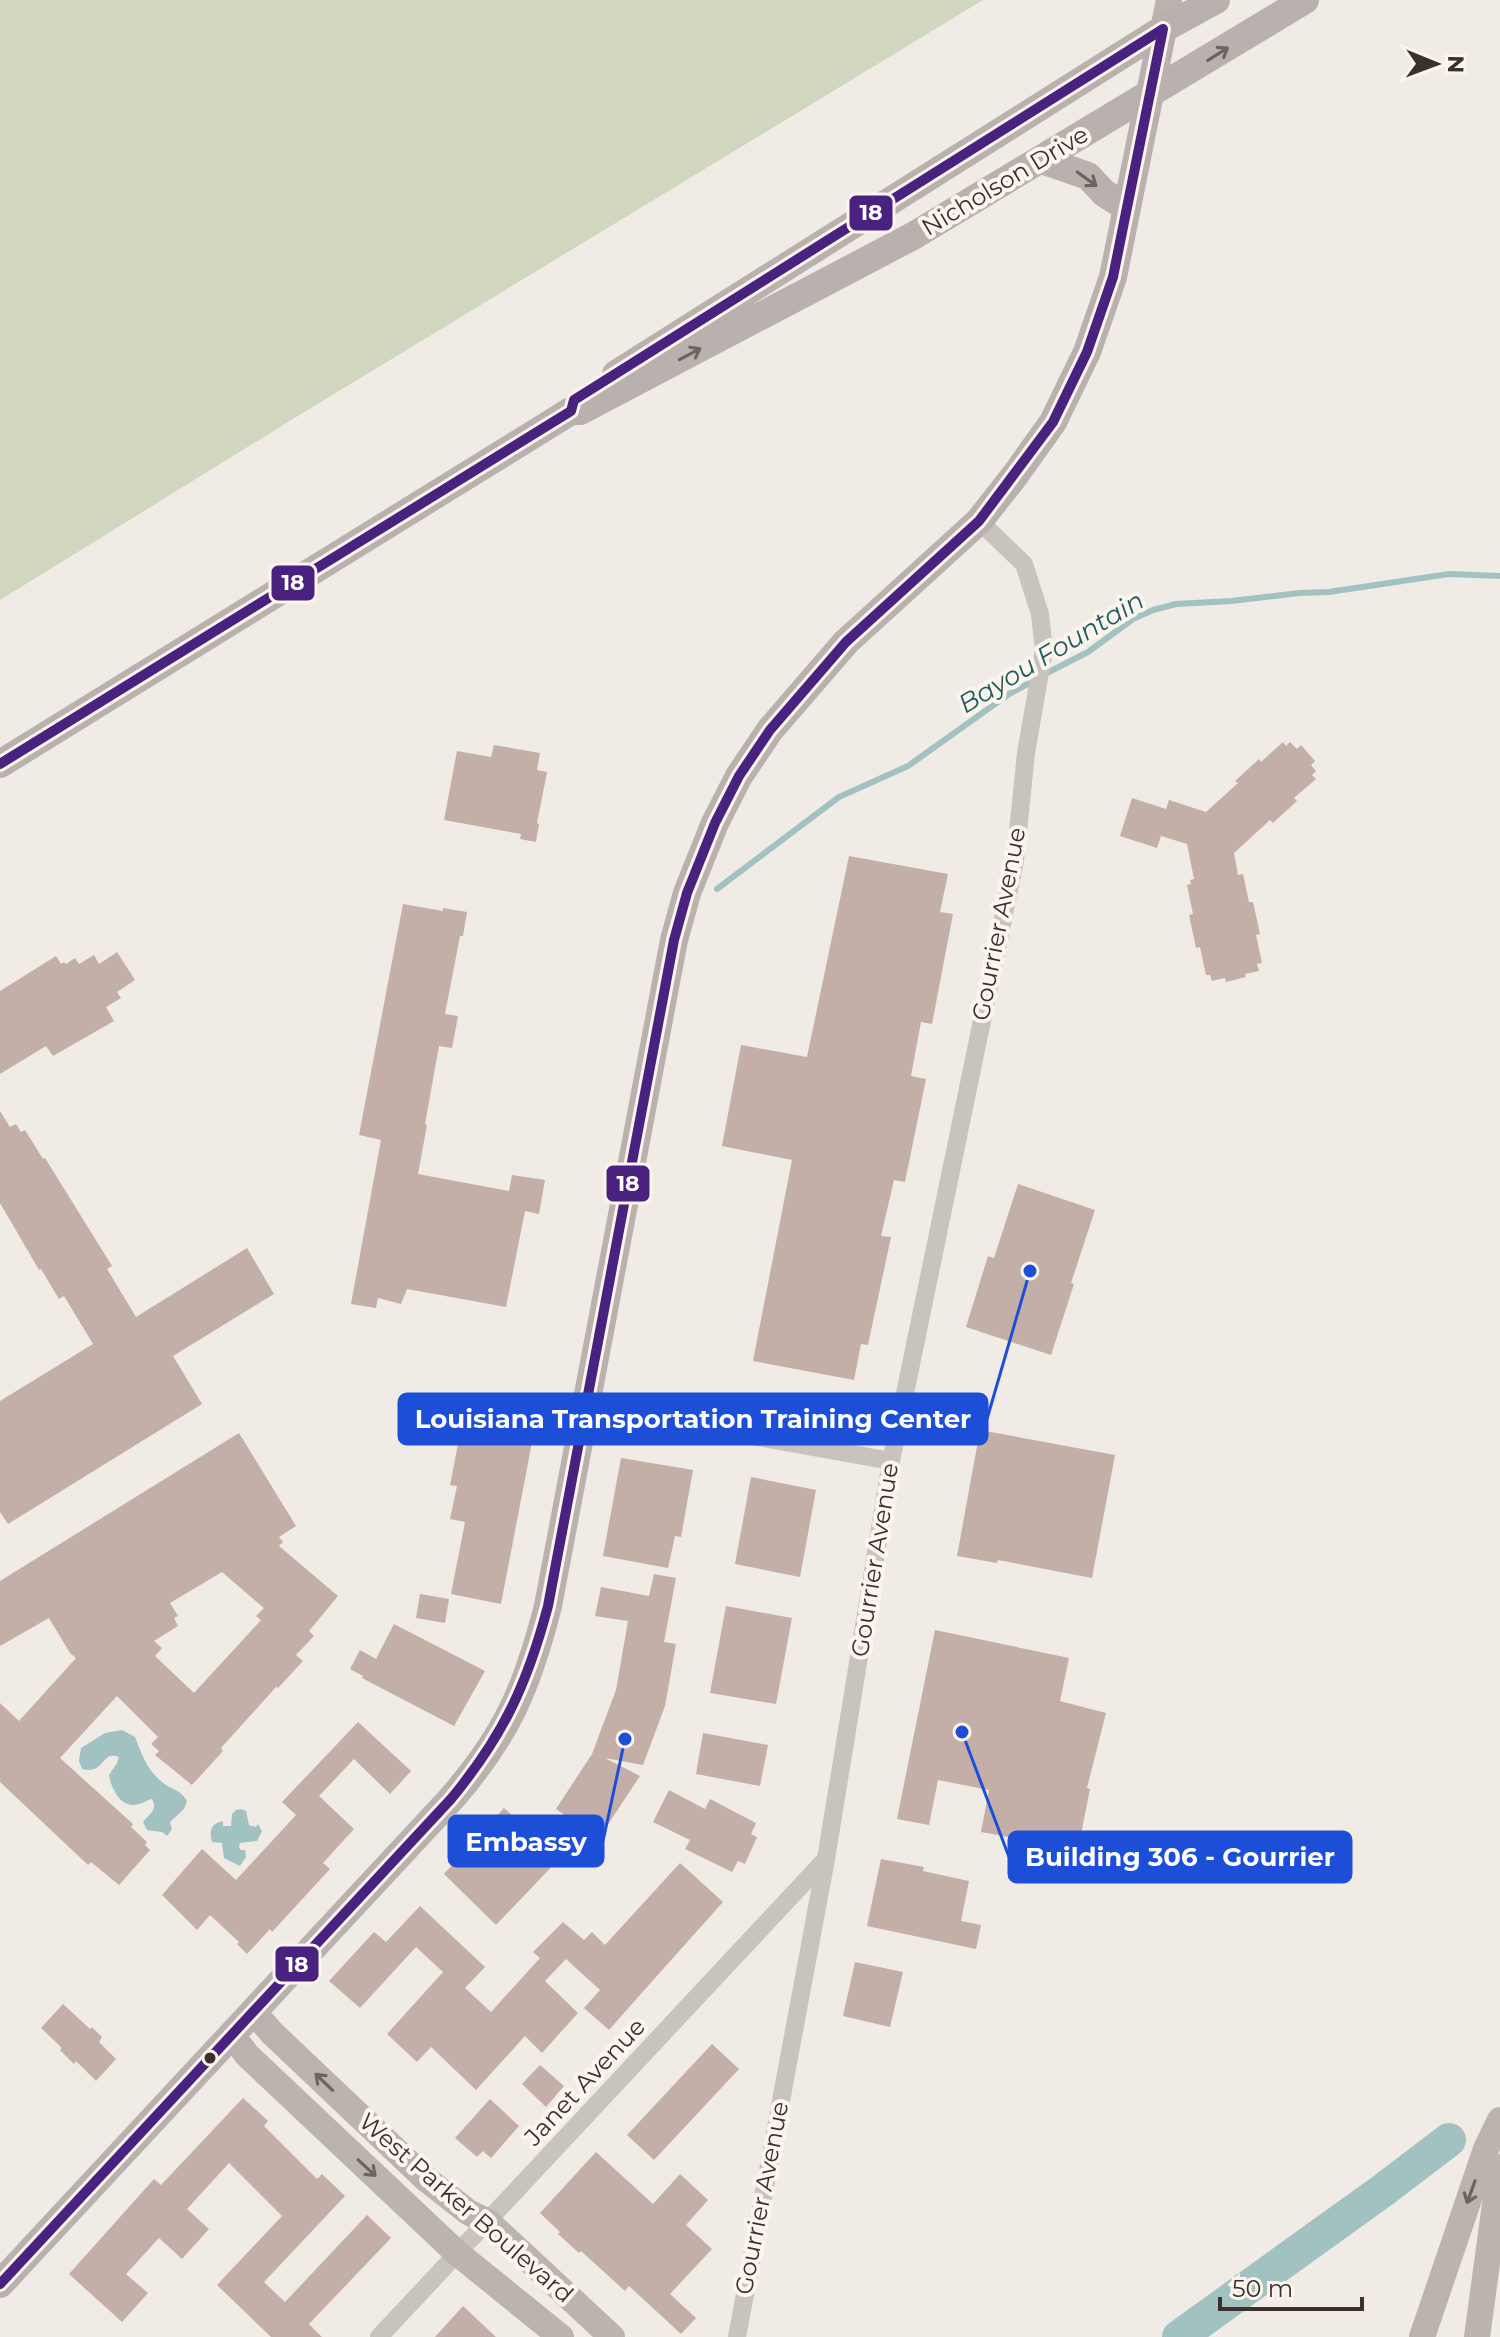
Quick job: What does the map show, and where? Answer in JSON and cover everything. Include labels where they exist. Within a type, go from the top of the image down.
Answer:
[{"type":"main road","name":"Nicholson Drive","points":[[571,411],[574,400],[1163,29],[1216,0]]},
{"type":"main road","name":"Nicholson Drive","points":[[0,764],[571,411],[580,411],[913,236],[1305,0]]},
{"type":"main road","points":[[0,2284],[479,1767],[510,1718],[534,1658],[548,1606],[674,940],[687,893],[709,837],[739,776],[770,730],[846,642],[979,521],[1040,441],[1076,378],[1105,303],[1116,262],[1163,29]]},
{"type":"main road","points":[[1042,160],[1088,176],[1104,193],[1127,208]]},
{"type":"street","points":[[1163,29],[1169,0]]},
{"type":"street","name":"Gourrier Avenue","points":[[737,2337],[826,1859],[891,1461],[1015,861],[1028,738],[1044,650],[1040,614],[1024,564],[979,521]]},
{"type":"street","points":[[586,1406],[891,1461]]},
{"type":"street","name":"Janet Avenue","points":[[379,2337],[826,1859]]},
{"type":"street","name":"West Parker Boulevard","points":[[253,2011],[272,2033],[426,2179],[468,2212],[488,2222],[612,2337]]},
{"type":"street","name":"West Parker Boulevard","points":[[232,2035],[247,2055],[457,2253],[561,2337]]},
{"type":"street","points":[[1422,2337],[1482,2162],[1500,2120]]},
{"type":"street","points":[[1477,2337],[1500,2167]]},
{"type":"green space","points":[[0,0],[983,0],[0,600]]},
{"type":"water","points":[[122,1730],[135,1737],[152,1772],[187,1801],[184,1809],[170,1822],[172,1829],[167,1836],[147,1830],[143,1822],[154,1809],[152,1799],[141,1804],[127,1804],[115,1791],[109,1775],[119,1757],[109,1757],[95,1769],[82,1769],[79,1761],[81,1748],[105,1733]]},
{"type":"water","points":[[241,1809],[246,1811],[249,1825],[256,1827],[258,1824],[262,1831],[257,1841],[240,1843],[239,1847],[245,1850],[246,1857],[240,1866],[224,1858],[222,1843],[212,1842],[211,1834],[213,1826],[219,1822],[223,1821],[223,1826],[231,1826],[232,1814]]},
{"type":"building","points":[[1283,742],[1286,746],[1290,742],[1297,749],[1301,745],[1315,761],[1311,765],[1316,771],[1312,775],[1316,779],[1294,798],[1297,801],[1273,823],[1270,820],[1234,853],[1238,875],[1243,874],[1249,902],[1253,902],[1262,963],[1257,964],[1259,971],[1245,974],[1246,977],[1226,982],[1225,978],[1212,981],[1210,975],[1206,975],[1200,947],[1196,948],[1189,915],[1193,914],[1187,885],[1194,879],[1187,844],[1161,836],[1157,848],[1120,836],[1132,798],[1166,809],[1169,800],[1206,812],[1259,759],[1261,762]]},
{"type":"building","points":[[494,745],[540,753],[537,770],[547,772],[536,842],[520,839],[521,834],[444,820],[457,751],[491,757]]},
{"type":"building","points":[[849,856],[948,874],[940,912],[953,914],[932,1024],[921,1022],[911,1076],[926,1079],[905,1182],[894,1180],[881,1236],[891,1237],[868,1345],[861,1344],[854,1380],[753,1361],[792,1160],[722,1146],[741,1045],[807,1057]]},
{"type":"building","points":[[403,904],[467,912],[445,1014],[458,1016],[452,1048],[439,1046],[418,1174],[509,1191],[512,1175],[545,1180],[539,1214],[525,1211],[506,1307],[407,1289],[401,1304],[378,1298],[376,1308],[351,1304],[381,1140],[359,1135]]},
{"type":"building","points":[[117,952],[135,980],[117,992],[121,998],[106,1007],[114,1021],[53,1056],[46,1046],[0,1074],[0,991],[56,956],[61,964],[75,958],[79,964],[94,955],[99,964]]},
{"type":"building","points":[[0,1111],[10,1127],[16,1124],[21,1132],[25,1130],[45,1158],[112,1266],[107,1269],[136,1317],[247,1248],[274,1294],[173,1356],[202,1404],[8,1524],[0,1512],[0,1401],[93,1344],[64,1296],[59,1299],[39,1270],[0,1203]]},
{"type":"building","points":[[1018,1184],[1095,1210],[1051,1355],[966,1327],[988,1256],[994,1258]]},
{"type":"building","points":[[463,1419],[534,1432],[501,1604],[451,1594],[465,1522],[450,1519],[457,1486],[450,1485]]},
{"type":"building","points":[[980,1430],[1115,1455],[1092,1578],[998,1560],[997,1563],[957,1556]]},
{"type":"building","points":[[239,1433],[296,1526],[279,1537],[283,1542],[279,1546],[338,1596],[309,1631],[314,1636],[296,1655],[303,1661],[221,1748],[223,1751],[192,1785],[155,1755],[159,1751],[151,1744],[158,1737],[117,1696],[60,1758],[133,1824],[131,1827],[147,1842],[145,1845],[150,1850],[119,1885],[91,1862],[88,1865],[0,1782],[0,1703],[19,1721],[76,1658],[49,1618],[0,1646],[0,1581]],"holes":[[[222,1572],[264,1608],[256,1616],[261,1620],[194,1693],[155,1656],[162,1648],[154,1641],[178,1626],[174,1618],[178,1616],[170,1603]]]},
{"type":"building","points":[[621,1458],[693,1470],[681,1537],[675,1536],[668,1568],[603,1556]]},
{"type":"building","points":[[751,1477],[816,1490],[800,1577],[735,1564]]},
{"type":"building","points":[[654,1574],[676,1578],[664,1642],[676,1644],[665,1706],[643,1765],[605,1758],[640,1776],[599,1838],[556,1809],[592,1754],[616,1690],[628,1621],[595,1616],[601,1587],[649,1596]]},
{"type":"building","points":[[420,1594],[449,1599],[445,1623],[416,1618]]},
{"type":"building","points":[[726,1606],[792,1618],[776,1704],[710,1693]]},
{"type":"building","points":[[394,1624],[485,1671],[454,1726],[350,1669],[360,1650],[376,1659]]},
{"type":"building","points":[[935,1630],[1069,1658],[1060,1701],[1106,1713],[1087,1788],[1090,1789],[1077,1854],[1045,1847],[1046,1844],[981,1832],[989,1790],[938,1780],[929,1825],[897,1819]]},
{"type":"building","points":[[358,1722],[411,1771],[390,1794],[354,1759],[319,1796],[354,1829],[323,1863],[330,1869],[272,1932],[270,1929],[247,1954],[237,1944],[239,1942],[210,1915],[197,1930],[162,1895],[202,1849],[236,1880],[296,1815],[282,1802]]},
{"type":"building","points":[[703,1733],[768,1745],[760,1786],[696,1774]]},
{"type":"building","points":[[669,1790],[705,1809],[710,1799],[756,1823],[751,1834],[757,1837],[745,1864],[738,1861],[732,1872],[685,1849],[690,1840],[653,1822]]},
{"type":"building","points":[[504,1808],[560,1858],[496,1925],[444,1874]]},
{"type":"building","points":[[881,1859],[924,1867],[923,1871],[969,1881],[961,1921],[981,1925],[976,1949],[867,1926]]},
{"type":"building","points":[[680,1863],[723,1902],[609,2030],[584,2008],[600,1990],[566,1959],[545,1981],[578,2013],[542,2053],[525,2036],[476,2090],[431,2047],[417,2062],[387,2034],[443,1972],[416,1947],[360,2008],[329,1981],[374,1932],[386,1942],[420,1906],[485,1967],[465,1988],[491,2012],[540,1958],[533,1952],[563,1922],[584,1940],[592,1932],[605,1945]]},
{"type":"building","points":[[855,1962],[903,1972],[890,2027],[843,2016]]},
{"type":"building","points":[[63,2004],[102,2037],[99,2042],[116,2059],[96,2081],[76,2061],[74,2064],[41,2028]]},
{"type":"building","points":[[712,2044],[739,2069],[654,2160],[627,2135]]},
{"type":"building","points":[[540,2065],[564,2086],[546,2107],[522,2084]]},
{"type":"building","points":[[243,2098],[268,2121],[264,2126],[317,2179],[322,2174],[345,2196],[264,2282],[285,2302],[367,2215],[391,2238],[309,2324],[322,2337],[271,2337],[217,2285],[282,2216],[229,2163],[187,2209],[209,2229],[182,2259],[159,2238],[126,2274],[148,2293],[122,2322],[69,2274],[154,2179],[161,2185]]},
{"type":"building","points":[[490,2099],[519,2126],[491,2158],[483,2151],[477,2157],[455,2138]]},
{"type":"building","points":[[596,2152],[653,2204],[680,2174],[708,2200],[686,2225],[712,2249],[670,2294],[696,2318],[681,2334],[629,2286],[625,2291],[581,2251],[579,2253],[540,2213]]},
{"type":"building","points":[[463,2306],[496,2337],[435,2337]]},
{"type":"waterway","name":"Bayou Fountain","points":[[1045,674],[1088,652],[1133,619],[1176,604],[1329,592],[1449,574],[1500,576]]},
{"type":"waterway","name":"Bayou Fountain","points":[[717,889],[839,797],[908,766],[1009,694],[1035,680]]},
{"type":"waterway","points":[[1179,2337],[1449,2140]]},
{"type":"transit line","name":"18","points":[[0,764],[571,411],[574,400],[1163,29]]},
{"type":"transit line","name":"18","points":[[0,2284],[451,1799],[485,1753],[511,1708],[531,1661],[548,1606],[674,940],[687,893],[715,823],[739,776],[770,730],[846,642],[979,521],[1053,422],[1087,352],[1113,277],[1163,29]]},
{"type":"place","name":"Louisiana Transportation Training Center","points":[[1030,1271]]},
{"type":"place","name":"Building 306 - Gourrier","points":[[962,1732]]},
{"type":"place","name":"Embassy","points":[[625,1739]]}]
